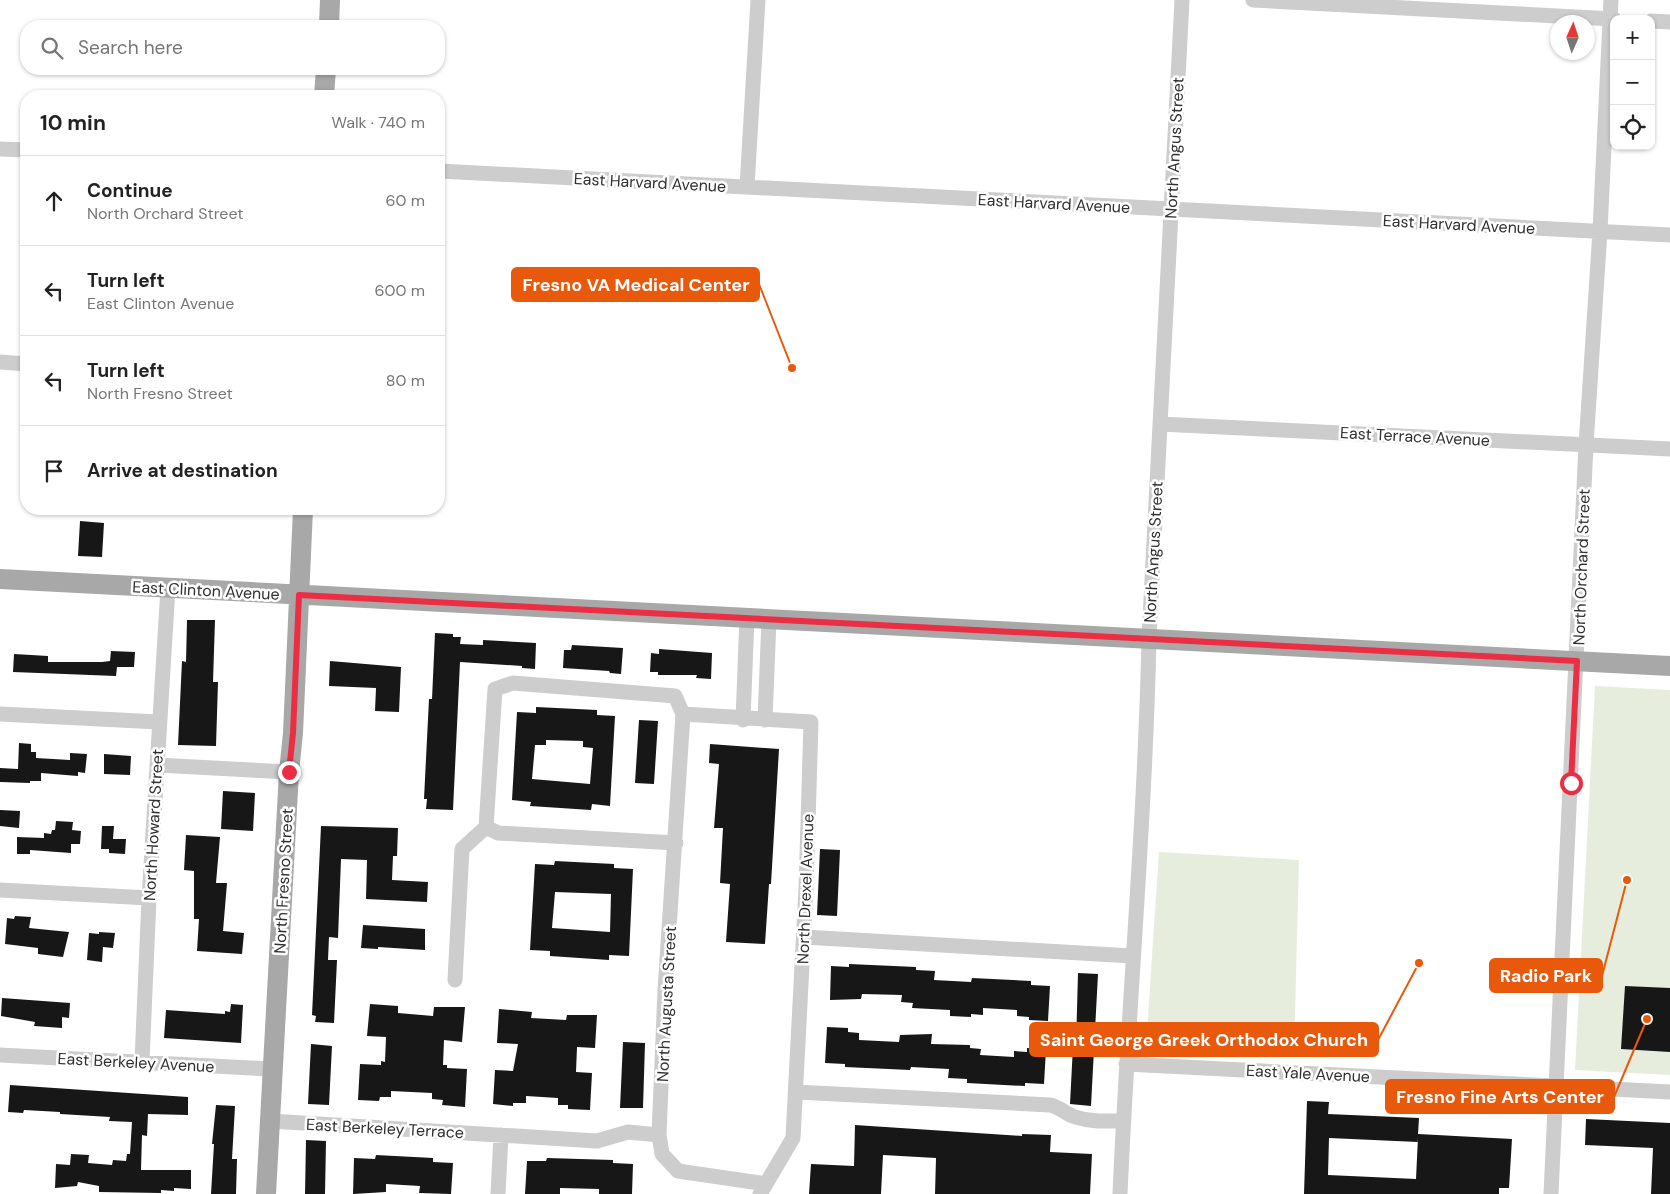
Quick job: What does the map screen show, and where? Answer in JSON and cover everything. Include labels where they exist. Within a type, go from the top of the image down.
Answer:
[{"type":"main road","points":[[329,20],[330,0]]},
{"type":"main road","points":[[324,90],[326,75]]},
{"type":"main road","name":"North Fresno Street","points":[[266,1194],[271,1069],[293,733],[303,515]]},
{"type":"main road","name":"East Clinton Avenue","points":[[0,579],[1670,666]]},
{"type":"street","points":[[747,187],[758,0]]},
{"type":"street","name":"North Angus Street","points":[[1120,1194],[1132,956],[1147,733],[1149,638],[1182,0]]},
{"type":"street","points":[[1252,0],[1610,19]]},
{"type":"street","name":"North Orchard Street","points":[[1610,0],[1612,15]]},
{"type":"street","points":[[1655,21],[1670,22]]},
{"type":"street","name":"North Orchard Street","points":[[1551,1194],[1586,445],[1610,54]]},
{"type":"street","points":[[0,149],[20,150]]},
{"type":"street","name":"East Harvard Avenue","points":[[445,171],[1670,235]]},
{"type":"street","points":[[0,362],[20,364]]},
{"type":"street","name":"East Terrace Avenue","points":[[1160,424],[1670,449]]},
{"type":"street","name":"North Howard Street","points":[[142,1062],[149,898],[168,588]]},
{"type":"street","points":[[743,720],[747,618]]},
{"type":"street","points":[[455,980],[462,848],[486,827],[495,689],[513,683],[675,696],[683,714],[743,720],[765,720],[769,619]]},
{"type":"street","points":[[0,714],[159,722]]},
{"type":"street","name":"North Augusta Street","points":[[683,714],[665,990],[659,1135],[662,1154],[678,1171],[763,1189]]},
{"type":"street","name":"North Drexel Avenue","points":[[763,1189],[793,1138],[804,937],[811,722],[765,720]]},
{"type":"street","points":[[157,765],[289,772]]},
{"type":"street","points":[[486,827],[498,833],[676,843]]},
{"type":"street","points":[[0,890],[149,898]]},
{"type":"street","points":[[804,937],[1132,956]]},
{"type":"street","name":"East Berkeley Avenue","points":[[0,1055],[271,1069]]},
{"type":"street","name":"East Yale Avenue","points":[[1126,1064],[1670,1092]]},
{"type":"street","points":[[796,1092],[1050,1105],[1055,1106],[1066,1114],[1088,1120],[1123,1121]]},
{"type":"street","name":"East Berkeley Terrace","points":[[270,1121],[501,1135]]},
{"type":"street","points":[[498,1194],[501,1135],[597,1141],[628,1132],[659,1135]]},
{"type":"green space","points":[[1595,686],[1670,690],[1670,1075],[1575,1070]]},
{"type":"green space","points":[[1159,852],[1299,860],[1294,1054],[1150,1049],[1146,1046]]},
{"type":"building","points":[[80,521],[104,523],[102,557],[78,556]]},
{"type":"building","points":[[187,620],[215,620],[213,682],[218,682],[216,746],[178,745],[182,661],[186,662]]},
{"type":"building","points":[[435,633],[453,634],[453,637],[461,637],[460,644],[483,645],[483,640],[536,643],[535,669],[522,668],[522,666],[460,662],[453,810],[426,809],[427,799],[424,799],[429,699],[432,699]]},
{"type":"building","points":[[572,645],[623,648],[621,674],[610,673],[609,671],[563,668],[564,650],[571,650]]},
{"type":"building","points":[[659,649],[712,653],[711,679],[696,678],[697,675],[658,675],[658,672],[650,672],[651,653],[659,654]]},
{"type":"building","points":[[111,651],[135,652],[134,667],[117,667],[116,676],[13,672],[14,654],[48,656],[48,662],[102,662],[110,661]]},
{"type":"building","points":[[330,661],[401,667],[399,712],[375,711],[376,688],[329,686]]},
{"type":"building","points":[[536,707],[597,710],[597,715],[615,716],[610,806],[592,804],[591,810],[530,806],[531,802],[512,800],[517,712],[536,713]],"holes":[[[546,740],[583,741],[583,747],[593,748],[590,784],[532,779],[535,745],[546,745]]]},
{"type":"building","points":[[639,720],[658,721],[654,784],[635,783]]},
{"type":"building","points":[[19,743],[31,744],[31,752],[36,752],[36,758],[70,760],[70,753],[87,754],[85,773],[78,772],[78,776],[41,773],[41,781],[30,781],[30,783],[0,782],[0,768],[18,769]]},
{"type":"building","points":[[710,744],[779,749],[771,884],[769,884],[765,944],[726,942],[730,884],[720,883],[723,828],[714,828],[719,764],[709,763]]},
{"type":"building","points":[[104,754],[131,756],[130,775],[104,774]]},
{"type":"building","points":[[223,791],[255,793],[253,831],[221,829]]},
{"type":"building","points":[[0,810],[20,811],[19,828],[0,826]]},
{"type":"building","points":[[56,821],[73,822],[72,830],[81,831],[80,844],[71,844],[71,853],[30,850],[30,854],[17,854],[17,837],[44,838],[44,833],[51,834],[52,830],[55,830]]},
{"type":"building","points":[[102,826],[114,826],[113,839],[126,839],[125,854],[109,853],[109,849],[101,849]]},
{"type":"building","points":[[321,826],[398,828],[397,856],[393,856],[392,880],[428,882],[427,902],[366,899],[367,860],[341,859],[338,938],[329,937],[328,960],[337,960],[334,1023],[315,1022],[316,1016],[312,1015]]},
{"type":"building","points":[[186,835],[220,837],[216,883],[227,883],[223,931],[244,933],[242,954],[197,951],[199,919],[194,919],[194,871],[184,870]]},
{"type":"building","points":[[820,849],[840,850],[837,916],[817,915]]},
{"type":"building","points":[[555,861],[614,864],[614,868],[633,869],[629,956],[609,955],[609,960],[550,956],[550,951],[530,950],[535,864],[554,865]],"holes":[[[555,892],[611,894],[610,932],[552,928]]]},
{"type":"building","points":[[15,916],[31,917],[29,928],[69,932],[63,957],[38,954],[38,948],[5,944],[7,918],[14,919]]},
{"type":"building","points":[[363,925],[425,929],[425,950],[378,947],[378,949],[361,948]]},
{"type":"building","points":[[99,932],[115,933],[113,948],[103,947],[102,962],[87,960],[89,933],[99,934]]},
{"type":"building","points":[[849,964],[916,967],[916,970],[935,971],[934,980],[971,982],[972,978],[1031,981],[1031,985],[1050,986],[1048,1021],[1029,1020],[1029,1017],[1017,1016],[1017,1010],[983,1008],[983,1015],[971,1014],[971,1017],[950,1016],[950,1010],[912,1008],[913,1003],[901,1002],[902,995],[862,994],[861,999],[830,1000],[831,966],[849,967]]},
{"type":"building","points":[[1078,973],[1098,974],[1091,1106],[1070,1104],[1073,1046],[1076,1046]]},
{"type":"building","points":[[1625,986],[1670,988],[1670,1052],[1621,1049]]},
{"type":"building","points":[[2,998],[70,1003],[69,1018],[62,1017],[62,1028],[34,1026],[35,1022],[1,1016]]},
{"type":"building","points":[[231,1004],[243,1005],[241,1043],[164,1038],[166,1010],[225,1014],[225,1011],[230,1012]]},
{"type":"building","points":[[370,1004],[398,1006],[398,1013],[433,1016],[434,1007],[465,1007],[462,1042],[444,1040],[443,1065],[447,1065],[447,1068],[467,1069],[465,1107],[442,1105],[443,1100],[432,1099],[432,1093],[391,1091],[391,1097],[380,1097],[379,1101],[358,1100],[360,1064],[381,1065],[381,1061],[385,1062],[386,1037],[367,1036]]},
{"type":"building","points":[[499,1009],[532,1012],[531,1018],[566,1020],[567,1015],[597,1015],[595,1048],[577,1047],[576,1072],[592,1073],[590,1110],[568,1109],[568,1105],[558,1105],[558,1098],[526,1096],[526,1103],[513,1103],[513,1106],[493,1104],[495,1070],[513,1071],[518,1044],[497,1043]]},
{"type":"building","points":[[827,1027],[848,1028],[848,1032],[859,1033],[859,1040],[899,1042],[900,1035],[932,1034],[931,1044],[970,1045],[970,1048],[981,1049],[980,1055],[1014,1057],[1014,1051],[1027,1052],[1027,1048],[1046,1049],[1044,1084],[1025,1083],[1025,1086],[967,1083],[967,1079],[948,1078],[949,1069],[911,1067],[910,1070],[845,1067],[845,1064],[825,1063]]},
{"type":"building","points":[[623,1042],[645,1043],[643,1108],[620,1108]]},
{"type":"building","points":[[311,1044],[332,1046],[329,1105],[308,1104]]},
{"type":"building","points":[[10,1085],[188,1097],[188,1115],[148,1114],[147,1136],[142,1135],[141,1170],[191,1170],[191,1189],[174,1188],[174,1191],[161,1190],[161,1193],[99,1192],[99,1186],[78,1182],[77,1186],[55,1188],[56,1164],[70,1165],[71,1154],[89,1155],[88,1163],[112,1165],[113,1160],[126,1161],[127,1154],[130,1154],[132,1122],[109,1121],[110,1117],[60,1114],[60,1112],[24,1110],[23,1113],[8,1112]]},
{"type":"building","points":[[1307,1101],[1329,1102],[1328,1114],[1419,1118],[1418,1134],[1512,1139],[1509,1188],[1499,1188],[1499,1194],[1304,1194]],"holes":[[[1329,1138],[1418,1142],[1416,1179],[1328,1175]]]},
{"type":"building","points":[[216,1105],[235,1106],[232,1159],[237,1159],[236,1194],[211,1194],[214,1144],[212,1144]]},
{"type":"building","points":[[1586,1119],[1670,1123],[1670,1194],[1651,1194],[1653,1148],[1585,1145]]},
{"type":"building","points":[[855,1125],[1022,1136],[1022,1134],[1051,1135],[1050,1152],[1092,1154],[1090,1194],[935,1194],[936,1158],[883,1155],[881,1194],[809,1194],[811,1164],[854,1166]]},
{"type":"building","points":[[306,1140],[326,1141],[325,1194],[305,1194]]},
{"type":"building","points":[[376,1155],[433,1158],[433,1162],[453,1163],[451,1194],[419,1193],[420,1186],[386,1184],[386,1192],[353,1194],[354,1158],[375,1159]]},
{"type":"building","points":[[547,1158],[613,1160],[613,1163],[633,1164],[632,1194],[599,1194],[599,1189],[560,1188],[560,1194],[525,1194],[527,1161],[546,1161]]},
{"type":"place","name":"Fresno VA Medical Center","points":[[792,368]]},
{"type":"place","name":"Radio Park","points":[[1627,880]]},
{"type":"place","name":"Saint George Greek Orthodox Church","points":[[1419,963]]},
{"type":"place","name":"Fresno Fine Arts Center","points":[[1647,1019]]},
{"type":"route","points":[[289,772],[293,733],[299,595],[1577,661],[1571,783]]}]
